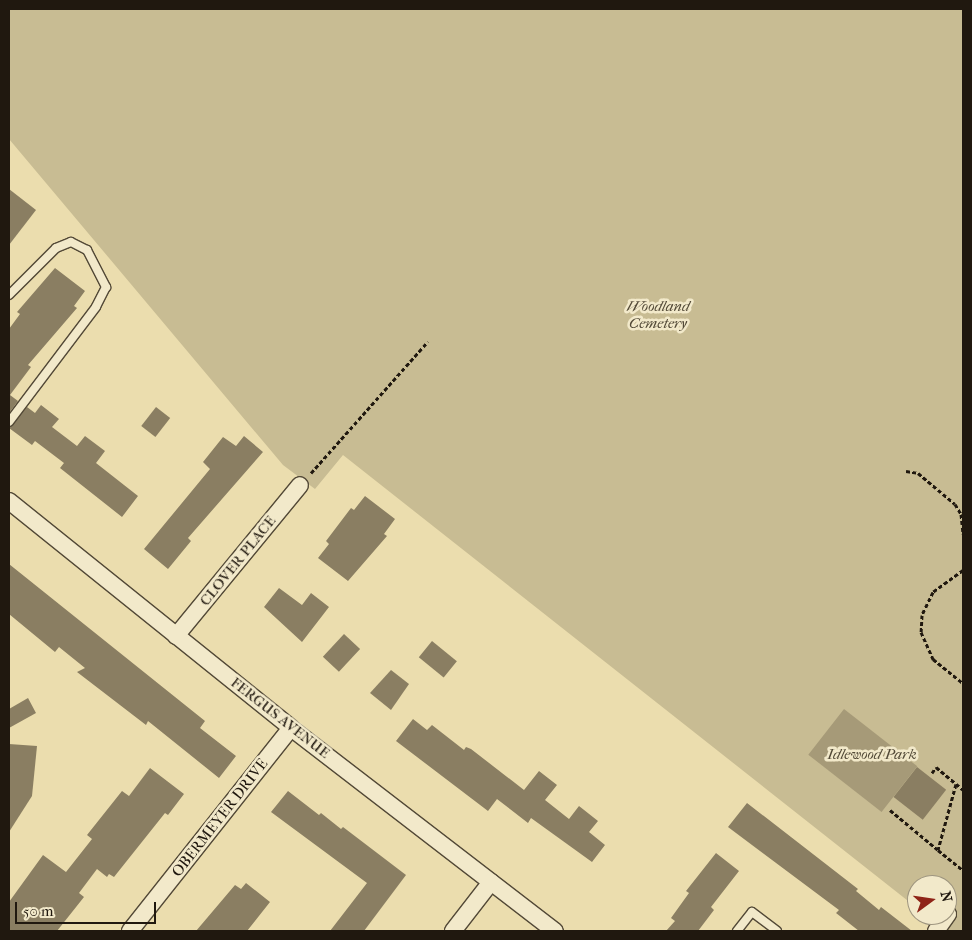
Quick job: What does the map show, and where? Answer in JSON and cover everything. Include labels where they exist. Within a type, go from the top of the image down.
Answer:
[{"type":"street","name":"CLOVER PLACE","points":[[176,636],[300,485]]},
{"type":"street","name":"FERGUS AVENUE","points":[[9,501],[291,728],[555,931]]},
{"type":"street","name":"OBERMEYER DRIVE","points":[[130,931],[291,728]]},
{"type":"street","points":[[453,931],[491,882]]},
{"type":"lane","points":[[9,295],[56,248],[71,242],[87,250],[106,287],[96,307],[9,422]]},
{"type":"lane","points":[[737,931],[752,912],[777,931]]},
{"type":"path","points":[[300,485],[428,341]]},
{"type":"path","points":[[906,471],[918,473],[955,504],[961,514],[963,534]]},
{"type":"path","points":[[963,570],[933,592],[922,615],[921,632],[933,659],[963,682]]},
{"type":"path","points":[[932,773],[936,767],[963,790]]},
{"type":"path","points":[[938,850],[956,784]]},
{"type":"path","points":[[890,810],[963,870]]},
{"type":"green space","name":"Woodland Cemetery","points":[[9,9],[963,9],[963,931],[948,931],[940,925],[957,925],[957,875],[907,875],[907,900],[343,455],[315,489],[283,465],[9,139]]},
{"type":"shaded area","points":[[844,709],[917,766],[882,812],[808,755]]},
{"type":"building","points":[[9,189],[36,210],[9,245]]},
{"type":"building","points":[[55,268],[85,291],[74,306],[77,308],[28,365],[31,367],[10,395],[18,401],[9,413],[9,329],[20,314],[17,312]]},
{"type":"building","points":[[41,405],[59,419],[52,427],[77,446],[85,436],[105,451],[96,463],[138,496],[122,517],[60,468],[64,463],[35,441],[32,445],[9,428],[27,407],[35,413]]},
{"type":"building","points":[[156,407],[170,418],[155,437],[141,426]]},
{"type":"building","points":[[244,436],[263,452],[188,538],[191,541],[168,569],[144,549],[210,469],[203,462],[223,437],[236,446]]},
{"type":"building","points":[[365,496],[395,519],[384,534],[387,536],[348,581],[318,558],[329,544],[326,541],[351,508],[354,510]]},
{"type":"building","points":[[9,564],[205,721],[200,728],[236,756],[219,778],[148,721],[146,725],[77,672],[85,668],[59,647],[55,652],[9,614]]},
{"type":"building","points":[[279,588],[302,605],[311,593],[329,607],[302,642],[264,607]]},
{"type":"building","points":[[344,634],[360,649],[339,672],[323,657]]},
{"type":"building","points":[[432,641],[457,661],[444,677],[419,657]]},
{"type":"building","points":[[391,670],[409,684],[391,710],[370,693]]},
{"type":"building","points":[[28,698],[36,713],[9,728],[9,709]]},
{"type":"building","points":[[413,719],[427,730],[432,725],[464,750],[466,747],[471,749],[524,790],[539,771],[557,785],[545,800],[569,819],[579,806],[598,821],[589,832],[605,845],[592,862],[531,818],[528,823],[497,799],[488,811],[396,741]]},
{"type":"building","points":[[9,744],[37,746],[32,796],[9,832]]},
{"type":"building","points":[[917,767],[946,790],[923,820],[894,797]]},
{"type":"building","points":[[150,768],[184,794],[168,815],[165,813],[114,877],[109,874],[107,877],[97,869],[79,893],[84,897],[57,931],[9,931],[9,902],[43,855],[66,872],[92,839],[87,835],[122,791],[129,796]]},
{"type":"building","points":[[288,791],[319,815],[321,813],[341,829],[343,827],[406,875],[364,931],[330,931],[367,883],[271,812]]},
{"type":"building","points":[[747,803],[858,889],[856,891],[879,910],[881,907],[912,931],[859,931],[836,913],[839,910],[728,827]]},
{"type":"building","points":[[716,853],[739,871],[711,907],[714,910],[698,931],[666,931],[675,921],[671,918],[689,893],[686,891]]},
{"type":"building","points":[[246,883],[270,902],[247,931],[196,931],[235,885],[241,889]]},
{"type":"park label","name":"Idlewood Park","points":[[872,755]]}]
